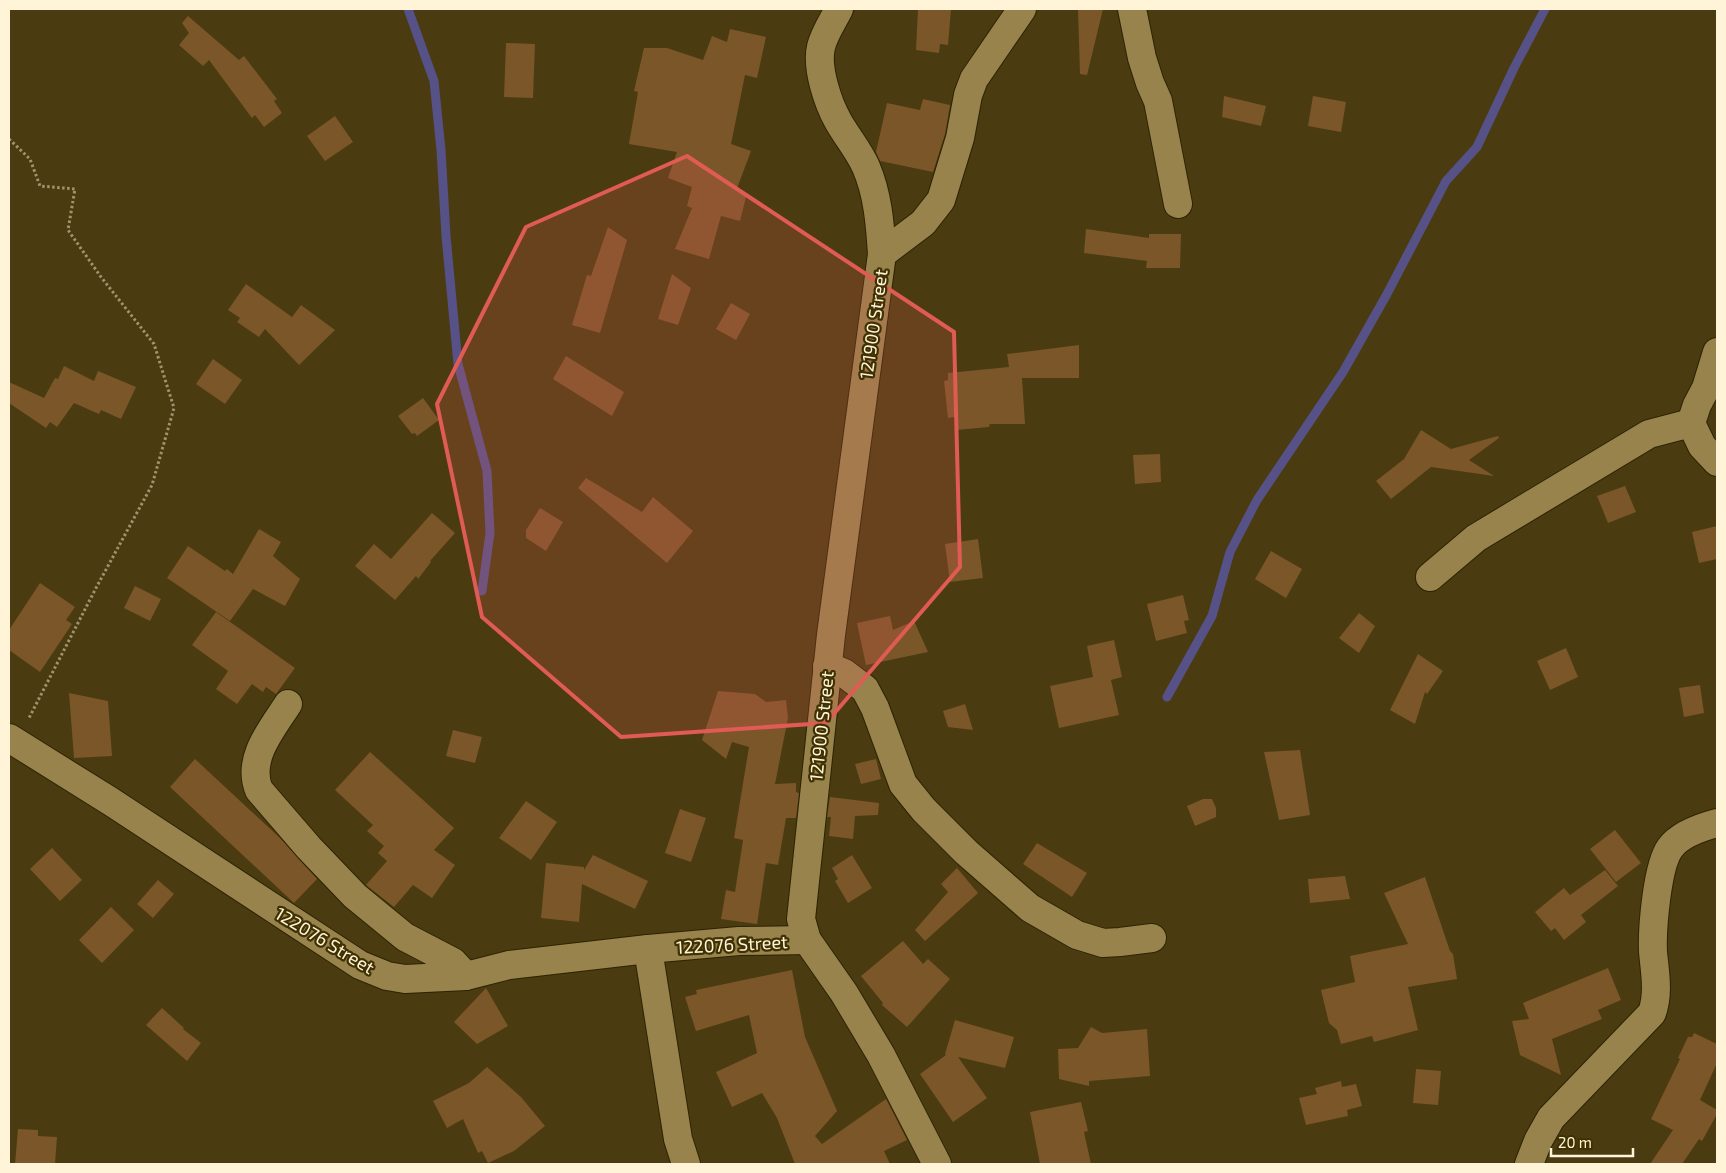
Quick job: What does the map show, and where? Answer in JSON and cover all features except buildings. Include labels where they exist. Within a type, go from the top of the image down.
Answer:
[{"type":"street","name":"121900 Street","points":[[838,9],[822,46],[820,57],[821,70],[827,95],[837,119],[860,156],[874,191],[879,214],[882,254],[827,666],[801,910],[802,924],[807,940],[844,993],[881,1055],[937,1164]]},
{"type":"street","points":[[882,254],[923,223],[942,200],[960,138],[968,95],[974,79],[1022,9]]},
{"type":"street","points":[[1132,9],[1142,58],[1158,101],[1178,204]]},
{"type":"street","points":[[1717,352],[1706,388],[1697,405],[1691,423],[1702,446],[1717,462]]},
{"type":"street","points":[[1430,577],[1476,538],[1649,434],[1691,423]]},
{"type":"street","points":[[827,666],[844,673],[865,689],[875,708],[903,784],[924,810],[966,852],[1030,908],[1077,935],[1103,943],[1152,938]]},
{"type":"street","points":[[288,704],[263,742],[256,768],[255,781],[259,790],[309,848],[355,896],[405,937],[454,962],[466,976]]},
{"type":"street","name":"122076 Street","points":[[13,740],[118,806],[360,965],[387,976],[405,978],[466,976],[509,965],[648,949],[739,941],[807,940]]},
{"type":"street","points":[[1529,1164],[1538,1141],[1551,1118],[1652,1013],[1656,999],[1652,929],[1658,888],[1665,859],[1677,840],[1694,831],[1717,823]]},
{"type":"street","points":[[648,949],[678,1138],[686,1164]]},
{"type":"path","points":[[9,139],[30,159],[40,186],[75,189],[68,230],[101,277],[154,344],[174,408],[152,485],[13,740]]},
{"type":"highlighted area","points":[[687,156],[954,332],[960,567],[826,723],[621,737],[482,617],[437,404],[526,227]]},
{"type":"waterway","points":[[408,9],[434,81],[458,364],[487,471],[490,533],[482,591]]},
{"type":"waterway","points":[[1167,697],[1212,616],[1230,552],[1257,500],[1343,372],[1387,294],[1446,181],[1477,147],[1514,68],[1545,9]]}]
